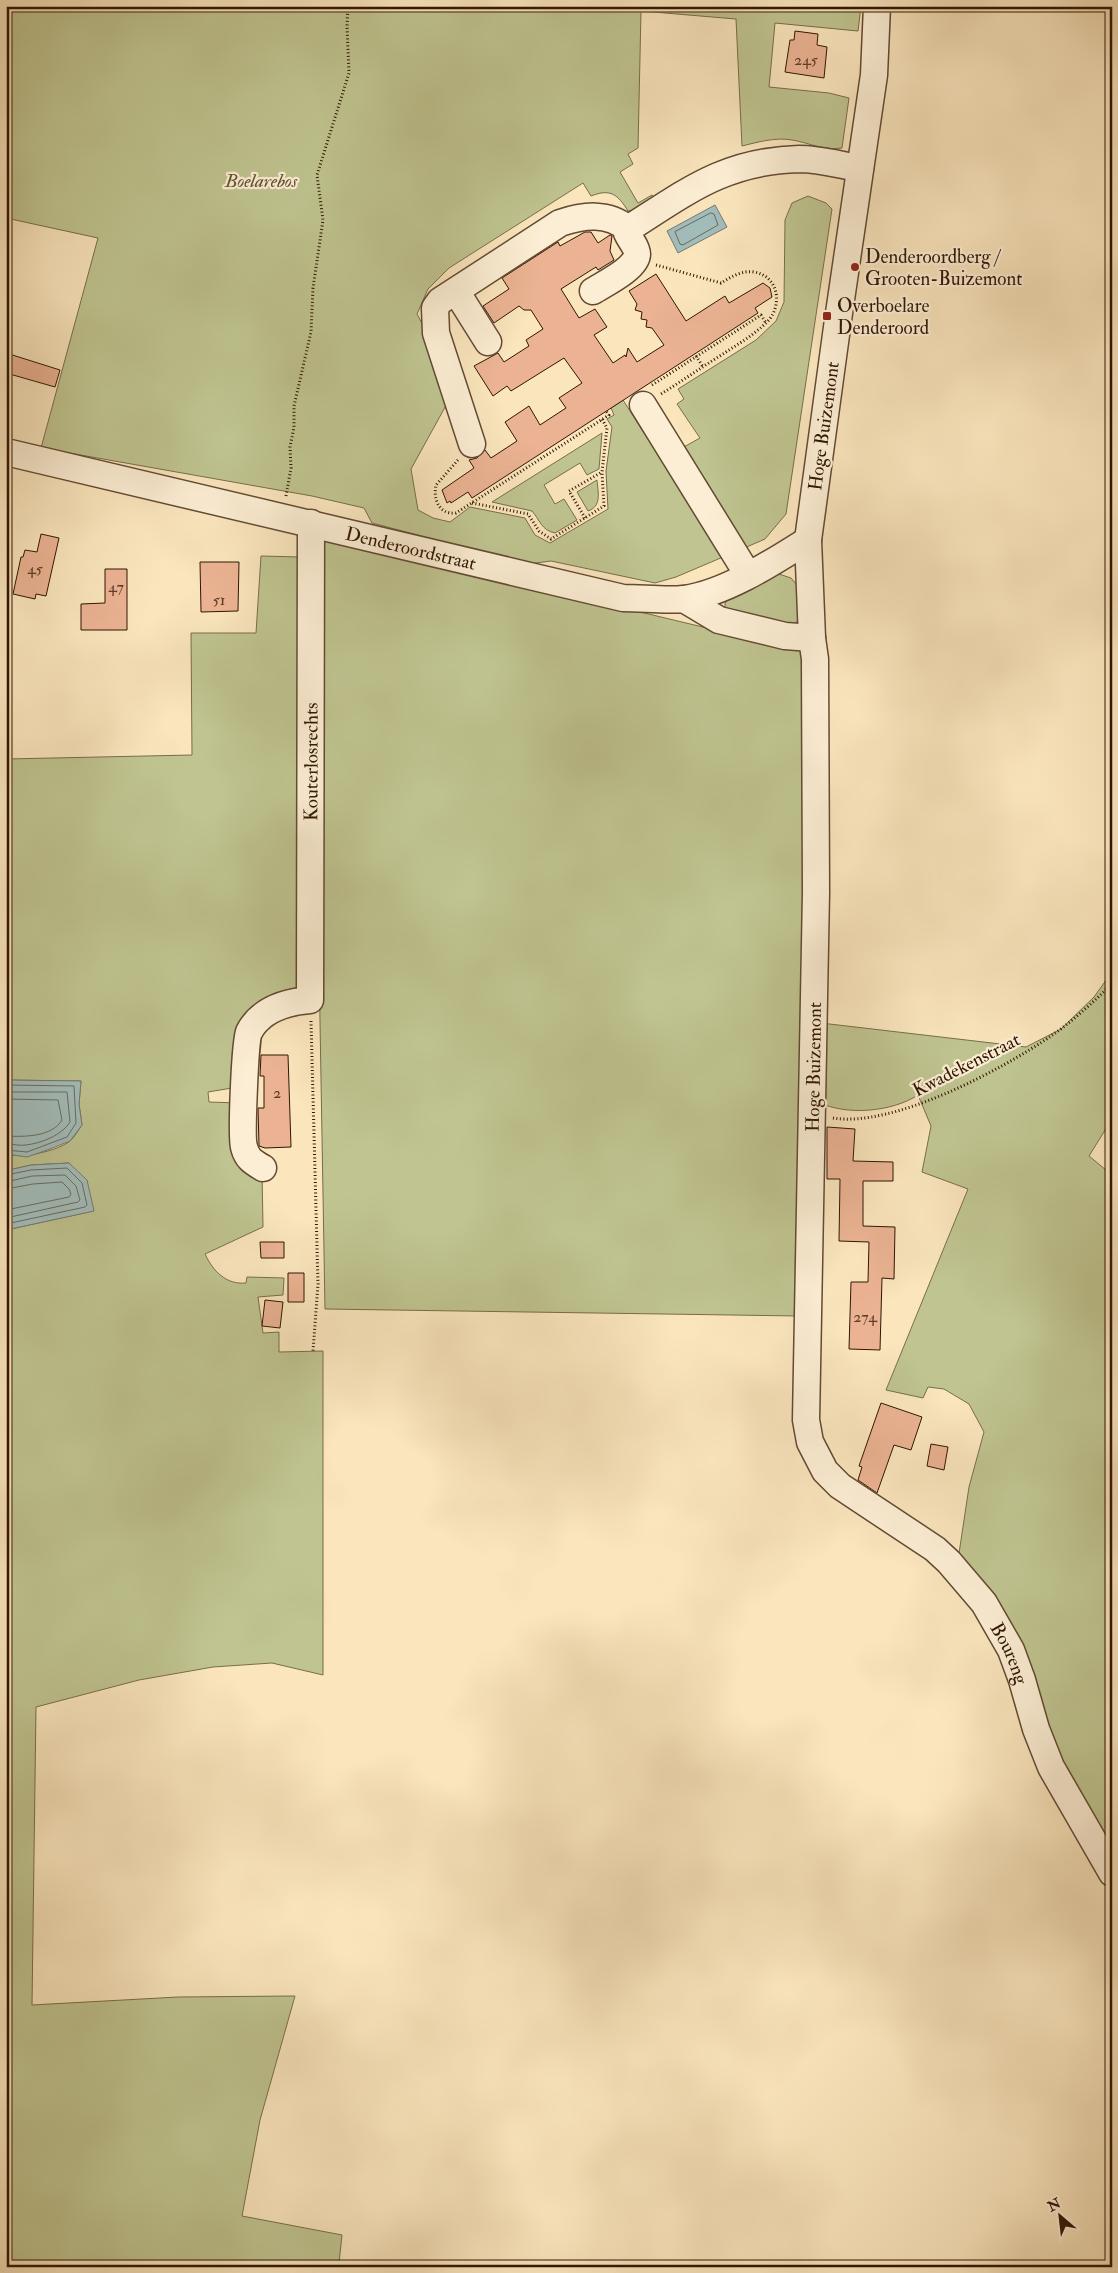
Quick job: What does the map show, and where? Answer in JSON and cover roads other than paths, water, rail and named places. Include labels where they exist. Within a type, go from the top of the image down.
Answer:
[{"type":"street","name":"Hoge Buizemont","points":[[840,1486],[824,1471],[810,1442],[806,1420],[816,883],[815,659],[812,638],[808,540],[874,75],[878,6]]},
{"type":"street","points":[[628,229],[697,185],[716,175],[739,167],[800,159],[860,168]]},
{"type":"street","points":[[472,444],[434,322],[435,308],[440,301],[560,223],[580,216],[603,217],[618,221],[628,229]]},
{"type":"street","points":[[593,291],[632,266],[636,260],[636,249],[627,234],[628,229]]},
{"type":"street","points":[[456,291],[488,342]]},
{"type":"street","points":[[644,398],[748,575]]},
{"type":"street","name":"Denderoordstraat","points":[[6,452],[623,598],[684,599],[715,591],[748,575],[808,540]]},
{"type":"street","name":"Kouterlosrechts","points":[[263,1168],[250,1160],[243,1145],[246,1053],[249,1033],[263,1015],[283,1003],[310,1000],[312,523]]},
{"type":"street","points":[[684,599],[719,620],[785,636],[812,638]]},
{"type":"street","name":"Boureng","points":[[840,1486],[935,1549],[984,1603],[1011,1650],[1036,1729],[1051,1767],[1112,1873]]},
{"type":"water","points":[[715,205],[727,227],[678,253],[667,231]]},
{"type":"water","points":[[6,1080],[81,1081],[79,1104],[82,1125],[70,1141],[27,1157],[6,1154]]},
{"type":"water","points":[[69,1163],[87,1180],[94,1211],[6,1230],[6,1173],[9,1170],[31,1165]]},
{"type":"place","name":"Denderoordberg / Grooten-Buizemont","points":[[855,267]]},
{"type":"place","name":"Overboelare Denderoord","points":[[827,316]]},
{"type":"park label","name":"Boelarebos","points":[[261,180]]}]
